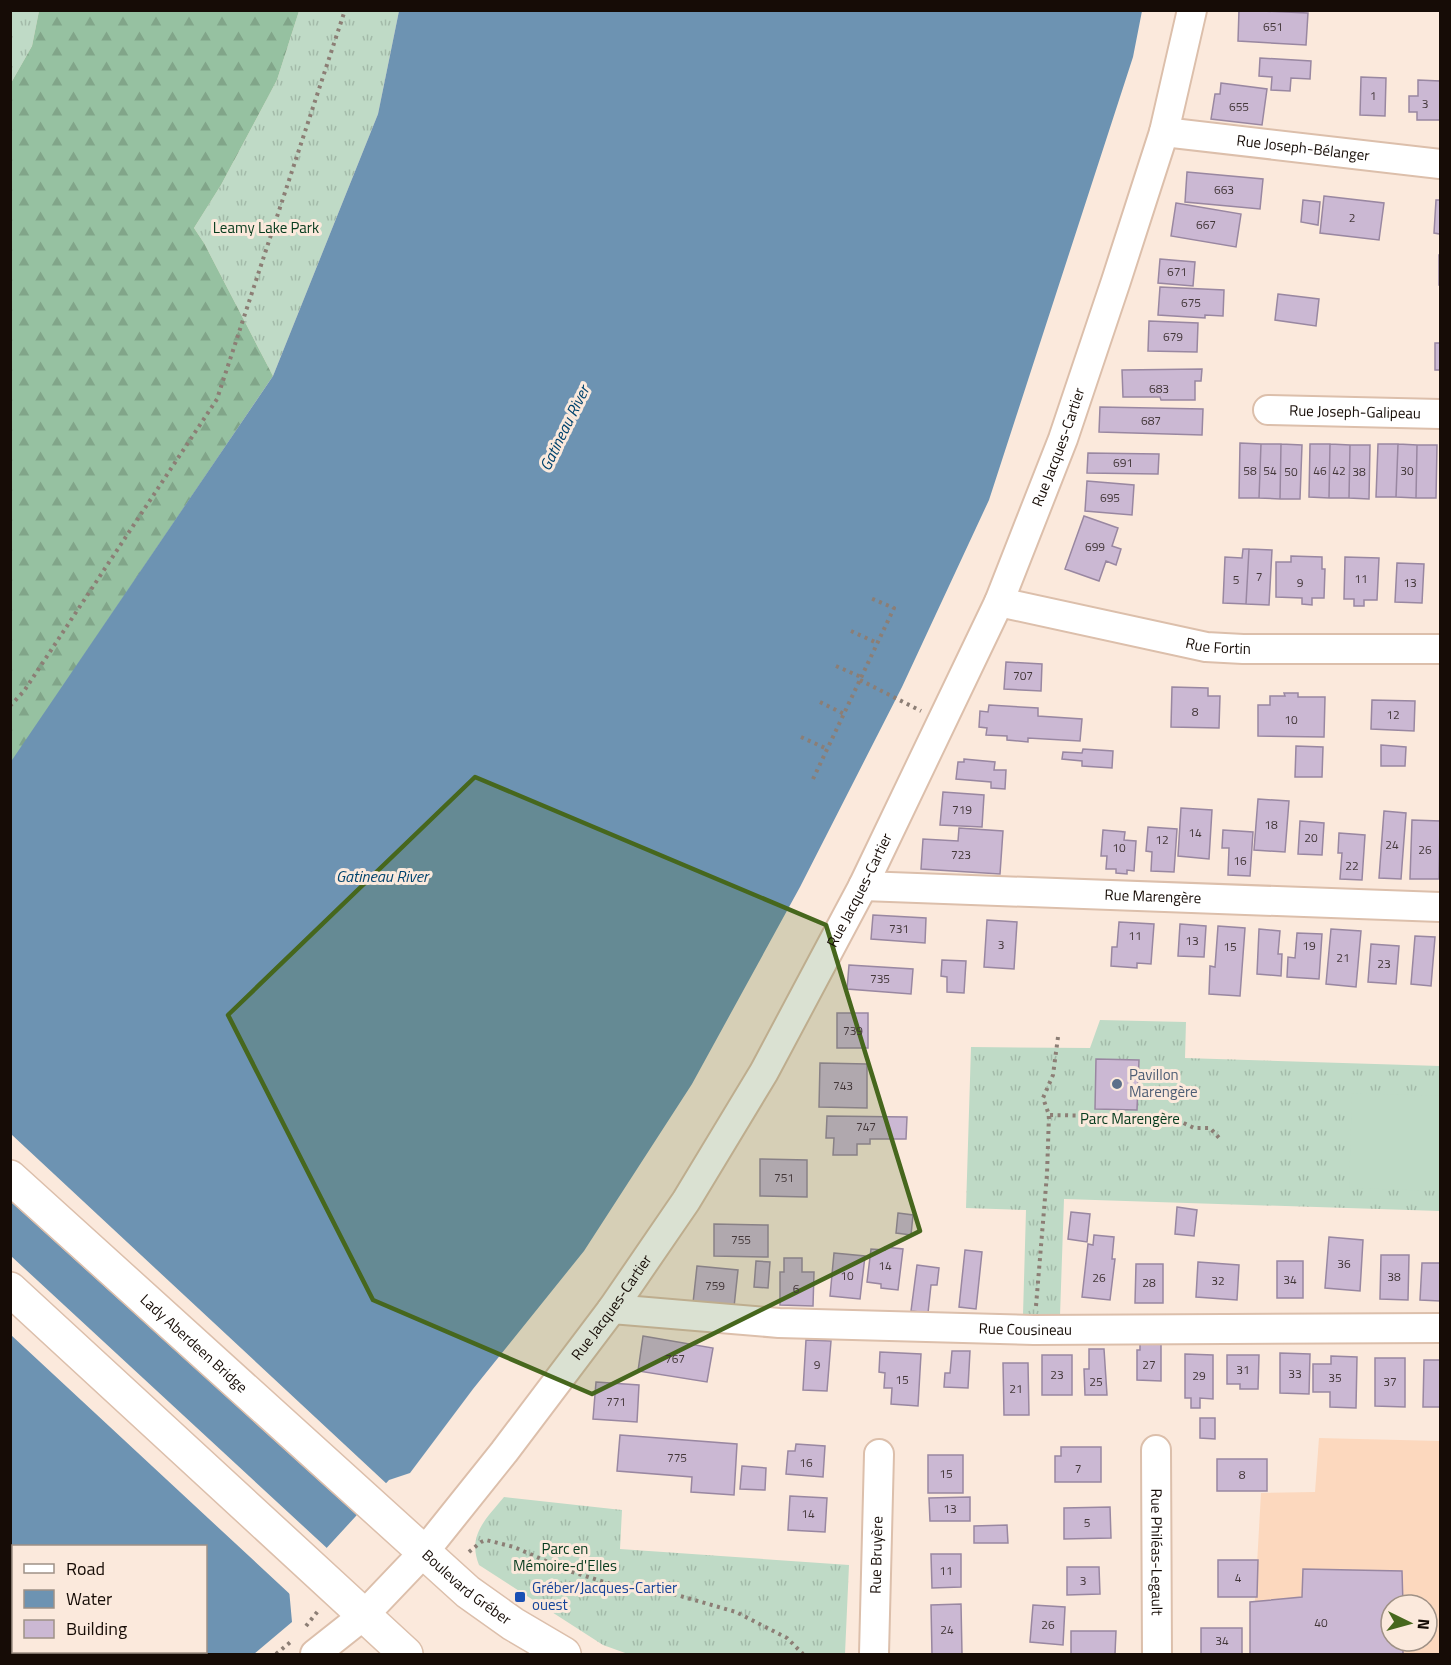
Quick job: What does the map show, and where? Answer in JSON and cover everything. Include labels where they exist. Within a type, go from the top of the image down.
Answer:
[{"type":"main road","name":"Lady Aberdeen Bridge","points":[[10,1177],[376,1510]]},
{"type":"main road","points":[[10,1289],[406,1654]]},
{"type":"main road","name":"Boulevard Gréber","points":[[376,1510],[468,1592],[513,1624],[564,1654]]},
{"type":"street","name":"Rue Jacques-Cartier","points":[[315,1654],[363,1616],[424,1552],[504,1452],[612,1309],[686,1201],[764,1072],[863,886],[999,602],[1063,439],[1164,132],[1192,10]]},
{"type":"street","name":"Rue Joseph-Bélanger","points":[[1164,132],[1440,164]]},
{"type":"street","name":"Rue Joseph-Galipeau","points":[[1268,410],[1440,414]]},
{"type":"street","name":"Rue Fortin","points":[[999,602],[1206,647],[1440,649]]},
{"type":"street","name":"Rue Marengère","points":[[863,886],[1440,907]]},
{"type":"street","name":"Rue Cousineau","points":[[612,1309],[779,1323],[1034,1330],[1440,1328]]},
{"type":"street","name":"Rue Philéas-Legault","points":[[1156,1450],[1157,1654]]},
{"type":"street","name":"Rue Bruyère","points":[[874,1654],[879,1454]]},
{"type":"path","points":[[10,706],[24,691],[217,399],[345,10]]},
{"type":"path","points":[[813,779],[894,608],[868,597]]},
{"type":"path","points":[[851,631],[877,643]]},
{"type":"path","points":[[836,666],[897,697]]},
{"type":"path","points":[[820,702],[844,714]]},
{"type":"path","points":[[801,737],[827,749]]},
{"type":"path","points":[[1034,1330],[1047,1174],[1049,1115],[1043,1098],[1053,1075],[1058,1037]]},
{"type":"path","points":[[1049,1115],[1171,1116],[1194,1128],[1210,1128],[1221,1140]]},
{"type":"path","points":[[469,1552],[486,1540],[514,1546],[569,1571],[620,1587],[670,1593],[736,1612],[787,1638],[803,1654]]},
{"type":"highlighted area","points":[[475,777],[826,925],[920,1231],[592,1394],[373,1300],[228,1015]]},
{"type":"shaded area","points":[[1319,1438],[1440,1441],[1440,1654],[1252,1654],[1261,1493],[1315,1492]]},
{"type":"green space","points":[[11,11],[39,11],[32,46],[11,83]]},
{"type":"green space","points":[[39,11],[299,11],[277,80],[221,185],[194,228],[273,376],[11,763],[11,83],[32,46]]},
{"type":"green space","name":"Leamy Lake Park","points":[[299,11],[399,11],[378,114],[273,376],[194,228],[221,185],[277,80]]},
{"type":"green space","name":"Parc Marengère","points":[[1100,1020],[1186,1022],[1185,1058],[1440,1066],[1440,1211],[1064,1199],[1060,1316],[1023,1315],[1026,1210],[966,1208],[971,1047],[1090,1048]]},
{"type":"green space","points":[[1352,1093],[1440,1096],[1440,1191],[1349,1188]]},
{"type":"green space","name":"Parc en Mémoire-d'Elles","points":[[504,1497],[622,1510],[620,1549],[849,1565],[845,1654],[628,1654],[603,1645],[479,1565],[475,1545],[477,1536],[485,1520]]},
{"type":"water","name":"Gatineau River","points":[[399,11],[1142,11],[1133,57],[989,500],[902,687],[800,887],[692,1084],[584,1251],[473,1389],[410,1473],[389,1480],[289,1589],[292,1622],[254,1654],[11,1654],[10,763],[273,376],[378,114]]},
{"type":"pier","points":[[11,1134],[388,1485],[359,1517],[10,1201]]},
{"type":"pier","points":[[11,1256],[329,1550],[292,1590],[293,1597],[11,1335]]},
{"type":"building","points":[[1239,10],[1308,13],[1306,45],[1238,41]]},
{"type":"building","points":[[1260,58],[1311,61],[1310,79],[1291,78],[1290,91],[1271,90],[1272,77],[1259,76]]},
{"type":"building","points":[[1361,77],[1386,78],[1385,116],[1360,115]]},
{"type":"building","points":[[1418,80],[1440,81],[1440,120],[1417,120],[1417,112],[1409,112],[1409,96],[1418,96]]},
{"type":"building","points":[[1221,83],[1267,89],[1262,125],[1211,119],[1215,94],[1220,94]]},
{"type":"building","points":[[1187,172],[1263,179],[1260,209],[1185,202]]},
{"type":"building","points":[[1324,196],[1384,203],[1379,240],[1320,233]]},
{"type":"building","points":[[1303,200],[1320,202],[1318,225],[1301,222]]},
{"type":"building","points":[[1436,200],[1440,200],[1440,234],[1434,233]]},
{"type":"building","points":[[1176,203],[1241,214],[1236,247],[1171,236]]},
{"type":"building","points":[[1440,255],[1440,285],[1439,285]]},
{"type":"building","points":[[1160,259],[1195,262],[1193,286],[1158,283]]},
{"type":"building","points":[[1160,287],[1224,290],[1223,316],[1205,315],[1205,318],[1158,315]]},
{"type":"building","points":[[1278,294],[1319,299],[1316,326],[1275,320]]},
{"type":"building","points":[[1149,321],[1198,323],[1197,352],[1148,351]]},
{"type":"building","points":[[1435,343],[1440,343],[1440,370],[1435,370]]},
{"type":"building","points":[[1202,369],[1201,381],[1195,381],[1195,400],[1123,397],[1122,370]]},
{"type":"building","points":[[1100,407],[1203,409],[1202,435],[1099,432]]},
{"type":"building","points":[[1240,443],[1261,444],[1259,498],[1239,498]]},
{"type":"building","points":[[1261,444],[1281,444],[1280,499],[1259,498]]},
{"type":"building","points":[[1281,444],[1302,445],[1300,499],[1280,499]]},
{"type":"building","points":[[1310,444],[1330,444],[1329,498],[1309,497]]},
{"type":"building","points":[[1330,444],[1350,445],[1349,498],[1329,498]]},
{"type":"building","points":[[1378,444],[1398,444],[1396,497],[1376,497]]},
{"type":"building","points":[[1398,444],[1417,445],[1416,498],[1396,497]]},
{"type":"building","points":[[1350,445],[1370,445],[1369,499],[1349,498]]},
{"type":"building","points":[[1417,445],[1437,445],[1436,498],[1416,498]]},
{"type":"building","points":[[1088,453],[1159,454],[1158,474],[1087,473]]},
{"type":"building","points":[[1087,481],[1134,485],[1132,515],[1085,511]]},
{"type":"building","points":[[1084,516],[1118,528],[1112,546],[1121,549],[1116,565],[1106,561],[1099,581],[1065,569]]},
{"type":"building","points":[[1243,549],[1249,549],[1246,604],[1223,603],[1225,557],[1242,558]]},
{"type":"building","points":[[1249,549],[1272,550],[1269,605],[1246,604]]},
{"type":"building","points":[[1291,556],[1322,557],[1322,569],[1325,569],[1324,598],[1312,598],[1312,605],[1302,604],[1302,598],[1276,597],[1276,562],[1291,562]]},
{"type":"building","points":[[1345,557],[1379,558],[1377,600],[1364,600],[1364,606],[1354,606],[1354,599],[1344,599]]},
{"type":"building","points":[[1397,563],[1424,564],[1422,603],[1395,602]]},
{"type":"building","points":[[1006,662],[1042,664],[1041,691],[1004,689]]},
{"type":"building","points":[[1172,687],[1208,688],[1208,696],[1220,696],[1219,728],[1171,727]]},
{"type":"building","points":[[1284,693],[1298,693],[1298,697],[1325,697],[1324,737],[1258,736],[1258,705],[1270,705],[1270,696],[1285,696]]},
{"type":"building","points":[[1372,700],[1415,701],[1414,731],[1371,729]]},
{"type":"building","points":[[989,705],[1038,708],[1038,716],[1082,719],[1080,741],[1028,738],[1028,742],[1007,740],[1007,736],[986,735],[987,728],[979,727],[980,711],[988,712]]},
{"type":"building","points":[[1381,745],[1406,747],[1405,766],[1381,766]]},
{"type":"building","points":[[1296,746],[1323,747],[1322,777],[1295,777]]},
{"type":"building","points":[[1083,749],[1113,751],[1112,768],[1082,766],[1082,761],[1062,759],[1063,752],[1082,753]]},
{"type":"building","points":[[964,759],[995,762],[994,770],[1006,770],[1005,789],[991,788],[991,782],[956,779],[958,762],[964,762]]},
{"type":"building","points":[[943,792],[984,795],[982,827],[940,825]]},
{"type":"building","points":[[1258,799],[1289,801],[1285,852],[1254,850]]},
{"type":"building","points":[[1181,808],[1212,810],[1209,859],[1178,856]]},
{"type":"building","points":[[1384,811],[1406,813],[1401,879],[1379,878]]},
{"type":"building","points":[[1412,820],[1440,821],[1439,879],[1410,879]]},
{"type":"building","points":[[1300,821],[1324,823],[1322,855],[1298,854]]},
{"type":"building","points":[[1148,827],[1177,829],[1174,872],[1151,871],[1152,852],[1146,851]]},
{"type":"building","points":[[959,828],[1003,831],[1000,874],[921,869],[923,839],[958,841]]},
{"type":"building","points":[[1103,830],[1125,832],[1124,840],[1136,841],[1134,871],[1127,870],[1127,874],[1116,873],[1116,869],[1106,869],[1107,856],[1101,856]]},
{"type":"building","points":[[1223,830],[1253,832],[1250,876],[1228,875],[1229,848],[1222,848]]},
{"type":"building","points":[[1339,833],[1365,835],[1362,880],[1340,879],[1342,853],[1338,853]]},
{"type":"building","points":[[873,915],[926,918],[925,943],[871,939]]},
{"type":"building","points":[[987,920],[1017,922],[1014,969],[984,967]]},
{"type":"building","points":[[1119,922],[1154,924],[1151,964],[1137,963],[1137,968],[1111,966],[1112,947],[1117,947]]},
{"type":"building","points":[[1180,924],[1206,926],[1204,957],[1178,956]]},
{"type":"building","points":[[1218,926],[1245,928],[1240,996],[1209,994],[1210,966],[1215,967]]},
{"type":"building","points":[[1259,929],[1280,931],[1278,954],[1282,954],[1281,976],[1257,974]]},
{"type":"building","points":[[1331,929],[1361,931],[1356,987],[1326,984]]},
{"type":"building","points":[[1297,933],[1322,934],[1319,979],[1287,977],[1288,957],[1295,958]]},
{"type":"building","points":[[1415,936],[1435,937],[1431,986],[1411,984]]},
{"type":"building","points":[[1371,944],[1399,946],[1396,984],[1368,982]]},
{"type":"building","points":[[942,960],[966,961],[964,993],[947,992],[947,977],[941,976]]},
{"type":"building","points":[[849,965],[913,969],[911,994],[847,989]]},
{"type":"building","points":[[837,1013],[868,1013],[868,1048],[837,1048]]},
{"type":"building","name":"Pavillon Marengère","points":[[1096,1059],[1139,1060],[1137,1110],[1095,1109]]},
{"type":"building","points":[[820,1063],[867,1064],[867,1108],[819,1107]]},
{"type":"building","points":[[827,1116],[907,1117],[906,1139],[870,1139],[870,1144],[857,1144],[857,1155],[833,1155],[834,1138],[826,1138]]},
{"type":"building","points":[[760,1159],[807,1160],[807,1197],[760,1196]]},
{"type":"building","points":[[1177,1207],[1197,1210],[1194,1236],[1175,1234]]},
{"type":"building","points":[[1071,1212],[1090,1214],[1087,1242],[1068,1239]]},
{"type":"building","points":[[898,1213],[913,1215],[911,1235],[896,1233]]},
{"type":"building","points":[[714,1224],[768,1225],[768,1257],[714,1256]]},
{"type":"building","points":[[1094,1235],[1114,1237],[1112,1259],[1115,1259],[1110,1300],[1082,1297],[1088,1244],[1093,1245]]},
{"type":"building","points":[[1329,1237],[1363,1240],[1360,1291],[1325,1288]]},
{"type":"building","points":[[885,1247],[903,1249],[898,1290],[881,1288],[881,1284],[867,1282],[871,1249],[885,1250]]},
{"type":"building","points":[[965,1250],[982,1252],[976,1309],[959,1307]]},
{"type":"building","points":[[834,1253],[865,1256],[860,1299],[830,1296]]},
{"type":"building","points":[[1381,1255],[1409,1255],[1408,1300],[1380,1299]]},
{"type":"building","points":[[784,1258],[802,1258],[802,1272],[814,1272],[813,1306],[780,1305],[780,1272],[784,1272]]},
{"type":"building","points":[[756,1261],[770,1262],[768,1288],[754,1287]]},
{"type":"building","points":[[1277,1261],[1303,1261],[1303,1298],[1277,1298]]},
{"type":"building","points":[[1198,1262],[1239,1265],[1237,1300],[1196,1297]]},
{"type":"building","points":[[1422,1263],[1440,1263],[1440,1301],[1420,1300]]},
{"type":"building","points":[[1136,1264],[1163,1264],[1163,1303],[1135,1303]]},
{"type":"building","points":[[917,1265],[939,1268],[937,1285],[931,1285],[928,1313],[911,1311]]},
{"type":"building","points":[[697,1266],[738,1270],[734,1307],[693,1303]]},
{"type":"building","points":[[643,1336],[713,1348],[707,1382],[638,1371]]},
{"type":"building","points":[[806,1340],[831,1341],[827,1391],[803,1390]]},
{"type":"building","points":[[1140,1344],[1161,1344],[1161,1381],[1137,1380],[1137,1350],[1140,1350]]},
{"type":"building","points":[[1089,1349],[1104,1349],[1107,1395],[1085,1395],[1084,1369],[1089,1369]]},
{"type":"building","points":[[952,1351],[970,1351],[968,1388],[944,1387],[945,1373],[950,1373]]},
{"type":"building","points":[[880,1352],[921,1354],[918,1406],[891,1404],[892,1388],[884,1388],[885,1373],[879,1372]]},
{"type":"building","points":[[1280,1353],[1310,1354],[1309,1394],[1280,1393]]},
{"type":"building","points":[[1185,1354],[1213,1355],[1213,1399],[1200,1398],[1200,1408],[1191,1408],[1191,1398],[1185,1398]]},
{"type":"building","points":[[1042,1355],[1072,1355],[1072,1395],[1042,1395]]},
{"type":"building","points":[[1227,1355],[1259,1355],[1258,1389],[1240,1389],[1240,1384],[1227,1384]]},
{"type":"building","points":[[1331,1356],[1357,1357],[1356,1408],[1330,1407],[1330,1392],[1313,1392],[1313,1364],[1331,1364]]},
{"type":"building","points":[[1375,1358],[1405,1358],[1405,1407],[1375,1406]]},
{"type":"building","points":[[1424,1360],[1440,1360],[1440,1407],[1423,1407]]},
{"type":"building","points":[[1003,1363],[1028,1363],[1029,1415],[1004,1415]]},
{"type":"building","points":[[596,1382],[639,1385],[637,1422],[593,1419]]},
{"type":"building","points":[[1200,1418],[1215,1418],[1215,1439],[1200,1438]]},
{"type":"building","points":[[620,1435],[737,1444],[734,1495],[691,1492],[692,1477],[617,1471]]},
{"type":"building","points":[[796,1444],[825,1446],[823,1477],[786,1474],[788,1451],[795,1451]]},
{"type":"building","points":[[1061,1447],[1101,1447],[1101,1482],[1055,1482],[1055,1456],[1061,1456]]},
{"type":"building","points":[[928,1455],[963,1455],[963,1493],[928,1493]]},
{"type":"building","points":[[1217,1459],[1267,1459],[1267,1491],[1217,1491]]},
{"type":"building","points":[[742,1466],[766,1468],[765,1490],[740,1489]]},
{"type":"building","points":[[790,1496],[827,1498],[825,1532],[788,1530]]},
{"type":"building","points":[[970,1497],[970,1521],[930,1521],[929,1498]]},
{"type":"building","points":[[1110,1507],[1111,1538],[1064,1539],[1064,1508]]},
{"type":"building","points":[[1007,1525],[1008,1543],[974,1543],[974,1526]]},
{"type":"building","points":[[931,1554],[961,1554],[961,1587],[932,1588]]},
{"type":"building","points":[[1218,1560],[1258,1560],[1257,1597],[1218,1597]]},
{"type":"building","points":[[1067,1567],[1099,1567],[1100,1594],[1067,1595]]},
{"type":"building","points":[[1303,1569],[1402,1571],[1403,1593],[1379,1593],[1379,1653],[1403,1654],[1250,1654],[1250,1602],[1302,1597]]},
{"type":"building","points":[[961,1604],[962,1654],[932,1654],[931,1605]]},
{"type":"building","points":[[1033,1605],[1065,1607],[1063,1645],[1030,1642]]},
{"type":"building","points":[[1201,1628],[1242,1628],[1242,1654],[1201,1654]]},
{"type":"building","points":[[1071,1631],[1116,1631],[1115,1654],[1071,1654]]},
{"type":"place","name":"Pavillon Marengère","points":[[1117,1084]]},
{"type":"place","name":"Gréber/Jacques-Cartier ouest","points":[[520,1597]]}]
